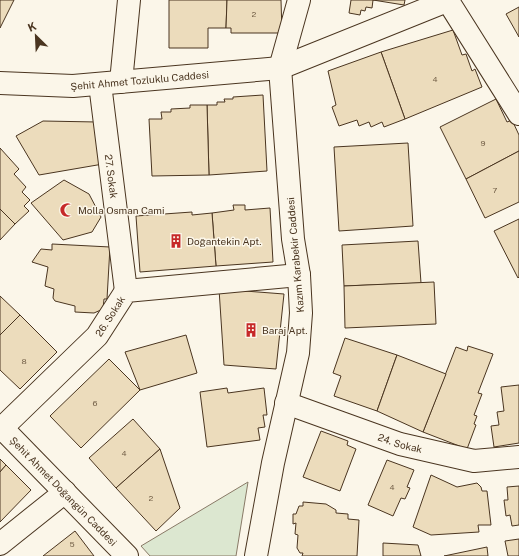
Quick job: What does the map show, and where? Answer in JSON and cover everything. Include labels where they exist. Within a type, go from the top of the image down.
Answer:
[{"type":"street","points":[[121,82],[129,0]]},
{"type":"street","name":"Kazım Karabekir Caddesi","points":[[256,556],[286,403],[298,353],[301,313],[299,275],[294,239],[280,68],[299,0]]},
{"type":"street","points":[[449,0],[519,114]]},
{"type":"street","name":"Şehit Ahmet Tozluklu Caddesi","points":[[0,83],[73,86],[280,68],[449,0]]},
{"type":"street","name":"27. Sokak","points":[[100,84],[126,291]]},
{"type":"street","name":"26. Sokak","points":[[1,427],[97,336],[126,291],[299,275]]},
{"type":"street","name":"24. Sokak","points":[[286,403],[407,446],[474,461],[519,457]]},
{"type":"street","name":"Şehit Ahmet Doğangün Caddesi","points":[[1,427],[127,556]]},
{"type":"street","points":[[0,544],[65,492]]},
{"type":"green space","points":[[248,482],[236,556],[150,556],[141,546]]},
{"type":"building","points":[[0,0],[14,0],[0,28]]},
{"type":"building","points":[[169,0],[227,0],[226,28],[208,28],[208,48],[169,48]]},
{"type":"building","points":[[227,0],[281,0],[282,33],[231,33],[231,28],[226,28]]},
{"type":"building","points":[[351,0],[373,0],[372,8],[366,7],[365,11],[361,10],[360,15],[349,13]]},
{"type":"building","points":[[373,0],[405,0],[404,5]]},
{"type":"building","points":[[519,7],[519,37],[506,14]]},
{"type":"building","points":[[453,30],[462,55],[466,54],[472,71],[475,69],[482,87],[405,119],[381,52]]},
{"type":"building","points":[[381,52],[405,119],[384,127],[382,122],[371,127],[369,122],[359,126],[357,120],[339,126],[332,107],[336,105],[328,71]]},
{"type":"building","points":[[263,95],[267,171],[209,175],[207,105],[217,105],[217,102],[225,102],[224,99],[233,99],[233,97]]},
{"type":"building","points":[[496,99],[507,122],[512,120],[519,135],[519,151],[466,179],[440,127]]},
{"type":"building","points":[[190,105],[207,105],[209,175],[152,176],[149,119],[162,119],[161,112],[171,112],[171,109],[190,108]]},
{"type":"building","points":[[43,121],[97,122],[103,164],[39,175],[16,136]]},
{"type":"building","points":[[408,143],[413,226],[339,231],[334,147]]},
{"type":"building","points":[[0,148],[19,169],[14,174],[26,187],[22,192],[30,200],[24,206],[29,211],[15,224],[0,209]]},
{"type":"building","points":[[519,151],[519,202],[485,218],[466,179]]},
{"type":"building","name":"Molla Osman Cami","points":[[64,180],[89,194],[101,217],[92,232],[63,240],[31,203]]},
{"type":"building","points":[[233,205],[245,205],[245,210],[270,208],[273,262],[216,266],[212,213],[234,210]]},
{"type":"building","points":[[0,209],[15,224],[0,240]]},
{"type":"building","name":"Doğantekin Apt.","points":[[192,212],[192,215],[212,213],[216,266],[140,272],[136,216]]},
{"type":"building","points":[[519,219],[519,277],[518,278],[494,231]]},
{"type":"building","points":[[418,241],[421,283],[344,286],[342,245]]},
{"type":"building","points":[[52,244],[110,247],[107,299],[104,299],[103,309],[94,313],[75,312],[75,306],[55,301],[53,298],[54,289],[45,286],[48,267],[32,262],[41,249],[52,250]]},
{"type":"building","points":[[434,282],[436,324],[345,328],[344,286]]},
{"type":"building","name":"Baraj Apt.","points":[[219,289],[284,294],[276,369],[224,365]]},
{"type":"building","points":[[0,296],[20,315],[0,335]]},
{"type":"building","points":[[20,315],[57,352],[20,389],[0,370],[0,335]]},
{"type":"building","points":[[186,335],[197,373],[140,390],[125,352]]},
{"type":"building","points":[[345,338],[397,355],[377,411],[334,396],[341,376],[333,373]]},
{"type":"building","points":[[468,346],[493,354],[478,393],[482,394],[474,415],[477,416],[474,424],[476,425],[467,449],[423,432],[456,347],[467,351]]},
{"type":"building","points":[[397,355],[446,374],[423,432],[377,411]]},
{"type":"building","points":[[109,359],[140,390],[81,448],[50,416]]},
{"type":"building","points":[[519,385],[519,443],[494,447],[491,426],[499,425],[497,412],[504,411],[501,387]]},
{"type":"building","points":[[227,388],[228,393],[264,388],[267,415],[263,415],[265,427],[258,428],[260,440],[207,447],[200,392]]},
{"type":"building","points":[[133,419],[160,449],[116,488],[89,458]]},
{"type":"building","points":[[321,431],[348,441],[347,445],[356,449],[340,491],[303,477]]},
{"type":"building","points":[[160,449],[180,508],[156,531],[116,488]]},
{"type":"building","points":[[0,459],[6,465],[0,472]]},
{"type":"building","points":[[387,460],[414,470],[407,487],[410,488],[405,499],[401,498],[393,516],[368,505]]},
{"type":"building","points":[[6,465],[31,490],[0,522],[0,472]]},
{"type":"building","points":[[431,475],[457,487],[477,483],[481,487],[482,491],[487,491],[491,525],[478,525],[479,532],[431,535],[413,527]]},
{"type":"building","points":[[519,486],[519,525],[512,526],[510,515],[506,516],[504,500],[508,500],[507,487]]},
{"type":"building","points":[[303,502],[326,504],[336,510],[336,513],[348,514],[348,519],[359,520],[357,556],[302,556],[303,553],[300,553],[297,548],[298,535],[295,534],[296,523],[293,524],[293,514],[296,514],[299,506],[303,506]]},
{"type":"building","points":[[75,531],[94,556],[43,556]]},
{"type":"building","points":[[519,539],[519,556],[508,556],[505,541]]},
{"type":"building","points":[[383,543],[418,545],[421,556],[383,556]]},
{"type":"building","points":[[487,547],[488,556],[444,556]]},
{"type":"place","name":"Molla Osman Cami","points":[[67,210]]},
{"type":"place","name":"Doğantekin Apt.","points":[[176,241]]},
{"type":"place","name":"Baraj Apt.","points":[[251,330]]}]
